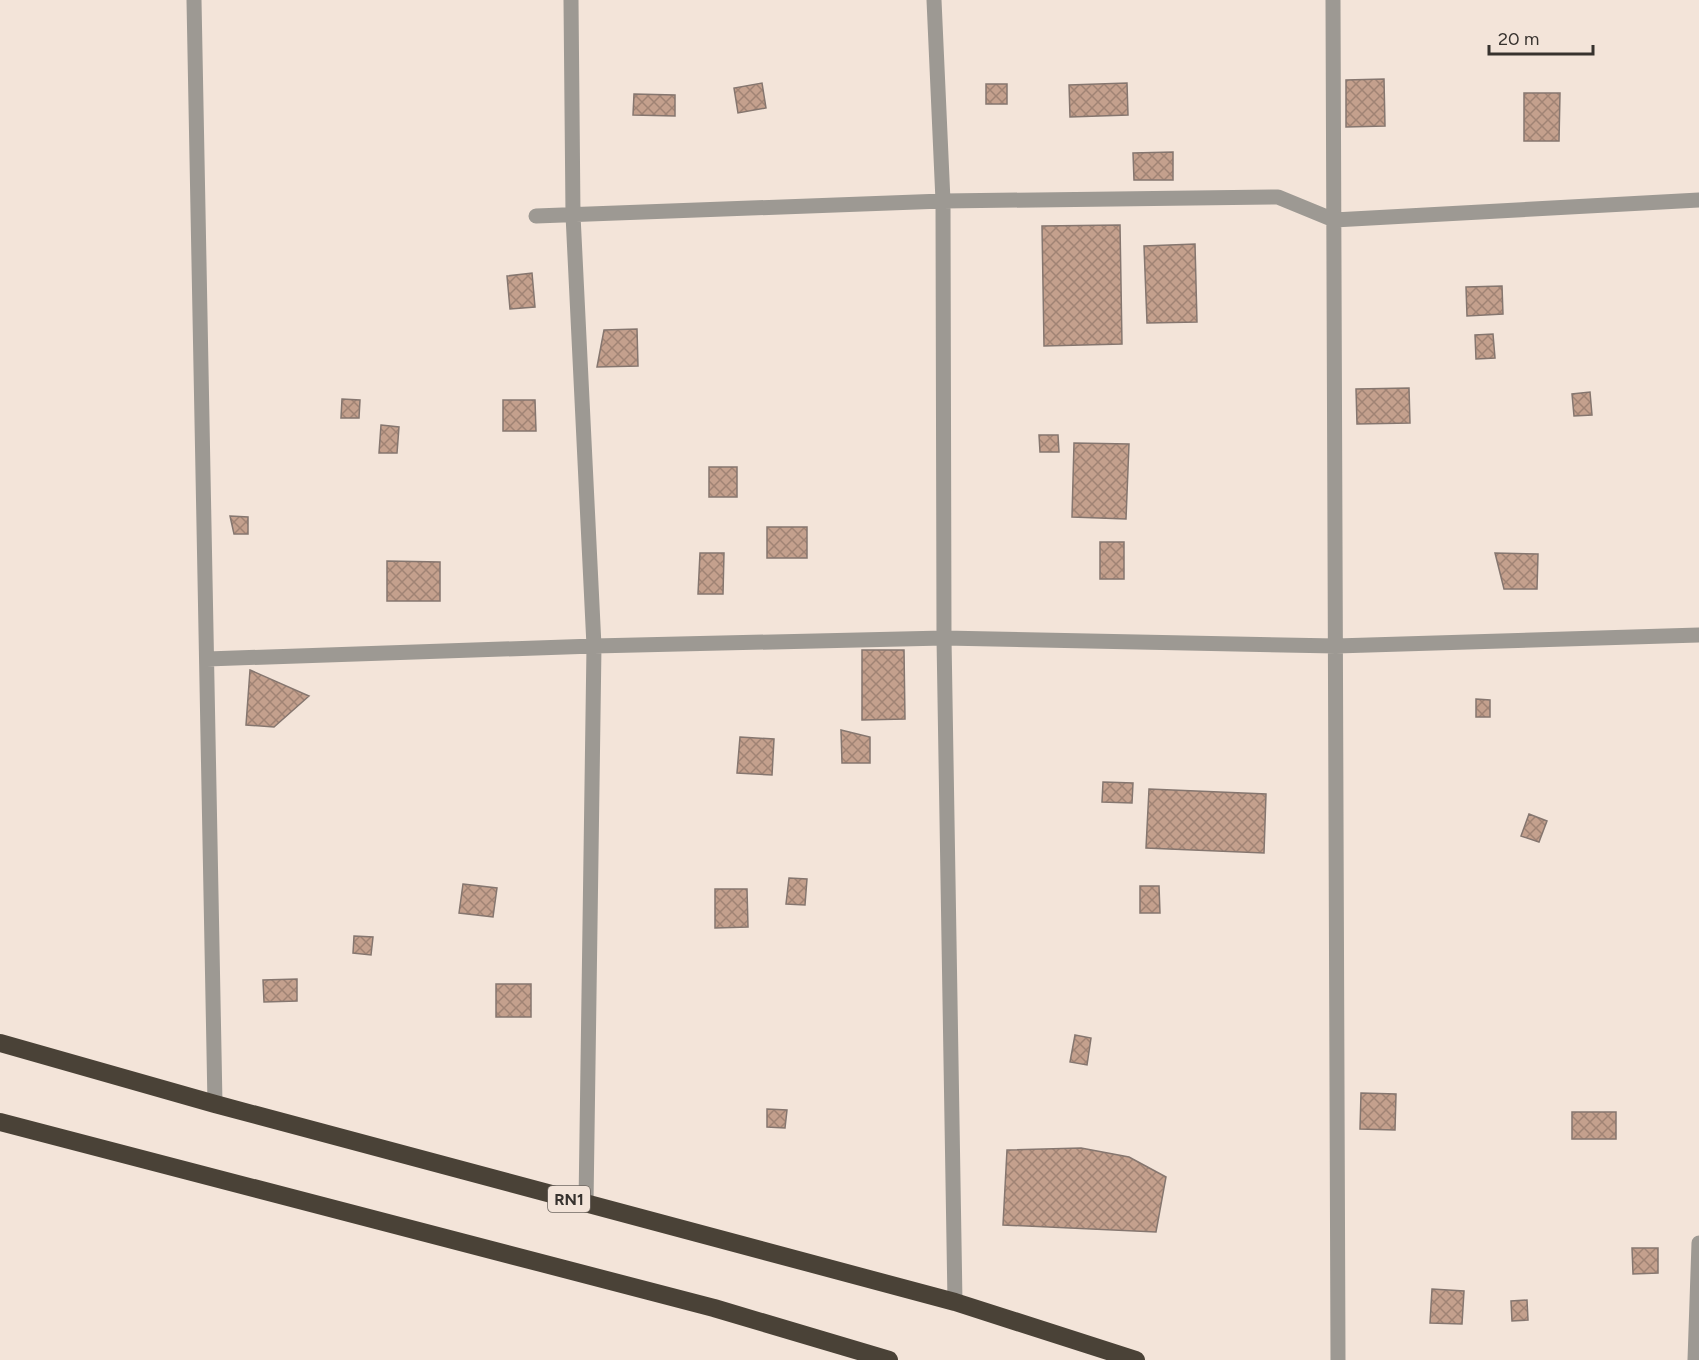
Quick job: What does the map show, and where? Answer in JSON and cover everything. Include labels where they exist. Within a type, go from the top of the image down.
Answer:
[{"type":"highway","name":"RN1","points":[[0,1043],[215,1104],[955,1302],[1136,1360]]},
{"type":"highway","points":[[0,1122],[714,1308],[889,1360]]},
{"type":"street","points":[[194,0],[215,1104]]},
{"type":"street","points":[[571,0],[573,215],[594,646],[586,1204]]},
{"type":"street","points":[[934,0],[943,201],[944,638],[955,1302]]},
{"type":"street","points":[[1333,0],[1338,1360]]},
{"type":"street","points":[[536,216],[943,201],[1278,197],[1334,220],[1699,200]]},
{"type":"street","points":[[207,659],[594,646],[944,638],[1336,646],[1699,635]]},
{"type":"street","points":[[1695,1360],[1699,1243]]},
{"type":"building","points":[[1384,79],[1385,126],[1346,127],[1346,80]]},
{"type":"building","points":[[762,83],[766,108],[738,113],[734,88]]},
{"type":"building","points":[[1127,83],[1128,115],[1070,117],[1069,85]]},
{"type":"building","points":[[986,84],[1007,84],[1007,104],[986,104]]},
{"type":"building","points":[[1524,93],[1560,93],[1559,141],[1524,141]]},
{"type":"building","points":[[634,94],[675,95],[675,116],[633,115]]},
{"type":"building","points":[[1173,152],[1173,180],[1134,180],[1133,153]]},
{"type":"building","points":[[1120,225],[1122,344],[1044,346],[1042,226]]},
{"type":"building","points":[[1195,244],[1197,322],[1147,323],[1144,246]]},
{"type":"building","points":[[532,273],[535,307],[510,309],[507,276]]},
{"type":"building","points":[[1502,286],[1503,314],[1467,316],[1466,287]]},
{"type":"building","points":[[637,329],[638,366],[597,367],[604,330]]},
{"type":"building","points":[[1493,334],[1495,358],[1476,359],[1475,335]]},
{"type":"building","points":[[1409,388],[1410,423],[1357,424],[1356,389]]},
{"type":"building","points":[[1590,392],[1592,415],[1574,416],[1572,394]]},
{"type":"building","points":[[342,399],[360,400],[359,418],[341,418]]},
{"type":"building","points":[[503,400],[535,400],[536,431],[503,431]]},
{"type":"building","points":[[381,425],[399,427],[397,453],[379,453]]},
{"type":"building","points":[[1039,435],[1058,435],[1059,452],[1040,452]]},
{"type":"building","points":[[1074,443],[1129,444],[1126,519],[1072,517]]},
{"type":"building","points":[[709,467],[737,467],[737,497],[709,497]]},
{"type":"building","points":[[230,516],[248,517],[248,534],[234,534]]},
{"type":"building","points":[[767,527],[807,527],[807,558],[767,558]]},
{"type":"building","points":[[1100,542],[1124,542],[1124,579],[1100,579]]},
{"type":"building","points":[[700,553],[724,553],[723,594],[698,594]]},
{"type":"building","points":[[1495,553],[1538,554],[1537,589],[1504,589]]},
{"type":"building","points":[[387,561],[440,562],[440,601],[387,601]]},
{"type":"building","points":[[862,650],[904,650],[905,719],[862,720]]},
{"type":"building","points":[[250,670],[309,696],[274,727],[246,725]]},
{"type":"building","points":[[1476,699],[1490,700],[1490,717],[1476,717]]},
{"type":"building","points":[[841,730],[870,737],[870,763],[842,763]]},
{"type":"building","points":[[740,737],[774,739],[772,775],[737,773]]},
{"type":"building","points":[[1103,782],[1133,783],[1132,803],[1102,802]]},
{"type":"building","points":[[1149,789],[1266,794],[1264,853],[1146,848]]},
{"type":"building","points":[[1529,814],[1547,821],[1539,842],[1521,836]]},
{"type":"building","points":[[789,878],[807,879],[805,905],[786,904]]},
{"type":"building","points":[[463,884],[497,888],[493,917],[459,913]]},
{"type":"building","points":[[1140,886],[1159,886],[1160,913],[1140,913]]},
{"type":"building","points":[[715,889],[747,889],[748,927],[715,928]]},
{"type":"building","points":[[354,936],[373,937],[371,955],[353,953]]},
{"type":"building","points":[[297,979],[297,1001],[264,1002],[263,980]]},
{"type":"building","points":[[496,984],[531,984],[531,1017],[496,1017]]},
{"type":"building","points":[[1075,1035],[1091,1038],[1087,1065],[1070,1062]]},
{"type":"building","points":[[1361,1093],[1396,1094],[1395,1130],[1360,1129]]},
{"type":"building","points":[[767,1109],[787,1110],[785,1128],[767,1127]]},
{"type":"building","points":[[1572,1112],[1616,1112],[1616,1139],[1572,1139]]},
{"type":"building","points":[[1081,1148],[1129,1157],[1166,1177],[1156,1232],[1003,1225],[1007,1150]]},
{"type":"building","points":[[1632,1248],[1658,1248],[1658,1273],[1633,1274]]},
{"type":"building","points":[[1432,1289],[1464,1291],[1462,1324],[1430,1323]]},
{"type":"building","points":[[1527,1300],[1528,1320],[1512,1321],[1511,1301]]}]
